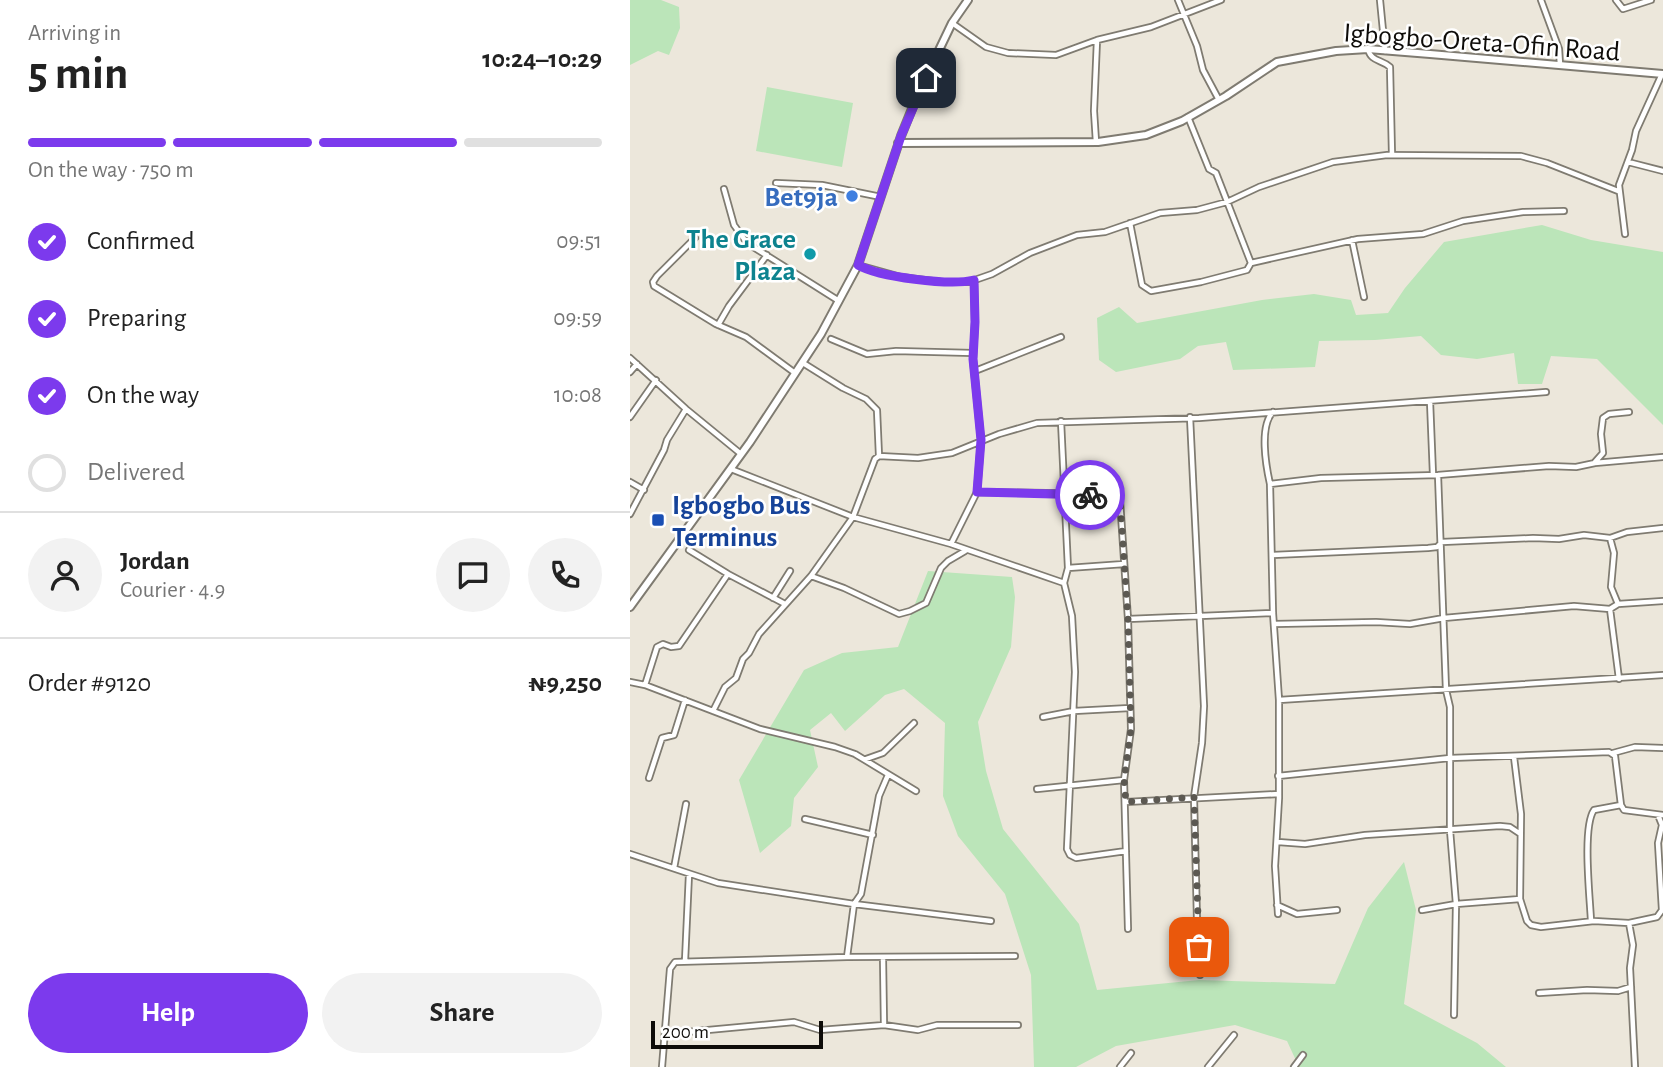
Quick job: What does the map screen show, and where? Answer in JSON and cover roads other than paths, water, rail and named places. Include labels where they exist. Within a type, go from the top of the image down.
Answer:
[{"type":"street","points":[[630,607],[741,454],[803,363],[839,301],[858,265],[898,143],[918,94],[952,23],[968,0]]},
{"type":"street","points":[[1178,0],[1197,46],[1203,70],[1219,100]]},
{"type":"street","points":[[952,23],[986,47],[1008,53],[1056,55],[1097,40],[1151,27],[1221,0]]},
{"type":"street","points":[[1380,0],[1385,51]]},
{"type":"street","points":[[1541,0],[1559,49],[1560,65]]},
{"type":"street","points":[[1616,0],[1623,9],[1651,0]]},
{"type":"street","points":[[1096,142],[1094,111],[1097,40]]},
{"type":"street","points":[[1368,49],[1370,56],[1390,67],[1392,155]]},
{"type":"street","name":"Igbogbo-Oreta-Ofin Road","points":[[898,143],[1096,142],[1146,135],[1219,100],[1278,62],[1336,51],[1368,49],[1662,74]]},
{"type":"street","points":[[1625,234],[1618,191],[1636,131],[1662,74]]},
{"type":"street","points":[[1188,117],[1209,169],[1216,173],[1251,263]]},
{"type":"street","points":[[858,265],[915,279],[941,282],[974,280],[992,274],[1030,253],[1077,235],[1105,232],[1160,213],[1227,202],[1259,187],[1333,162],[1392,155],[1521,156],[1548,163],[1618,191]]},
{"type":"street","points":[[1628,162],[1663,171]]},
{"type":"street","points":[[776,183],[822,185],[882,198]]},
{"type":"street","points":[[724,189],[734,225],[747,243],[839,301]]},
{"type":"street","points":[[1129,223],[1142,285],[1147,290],[1212,279],[1247,270],[1251,263],[1352,240],[1423,234],[1464,221],[1523,212],[1564,211]]},
{"type":"street","points":[[695,238],[657,276],[653,284],[718,325],[746,337],[796,373]]},
{"type":"street","points":[[1352,240],[1364,297]]},
{"type":"street","points":[[718,325],[767,256]]},
{"type":"street","points":[[951,544],[977,492],[981,440],[973,354],[974,280]]},
{"type":"street","points":[[975,372],[1061,337]]},
{"type":"street","points":[[831,339],[867,354],[896,351],[973,354]]},
{"type":"street","points":[[630,358],[741,454]]},
{"type":"street","points":[[803,363],[866,399],[877,410],[879,456]]},
{"type":"street","points":[[630,372],[637,364]]},
{"type":"street","points":[[630,417],[656,380]]},
{"type":"street","points":[[713,711],[725,687],[736,678],[743,659],[785,604],[811,576],[853,517],[874,459],[879,456],[918,458],[952,453],[981,440],[1037,424],[1060,421],[1190,418],[1546,393]]},
{"type":"street","points":[[1430,401],[1442,542],[1447,690],[1450,707],[1450,830],[1456,904],[1454,1015]]},
{"type":"street","points":[[630,514],[667,440],[686,409]]},
{"type":"street","points":[[1274,411],[1266,421],[1266,466],[1270,484],[1273,613],[1279,700],[1278,842],[1275,866],[1278,914]]},
{"type":"street","points":[[1595,463],[1603,453],[1603,418],[1609,414],[1629,412]]},
{"type":"street","points":[[1190,418],[1205,706],[1194,797],[1196,920],[1200,975]]},
{"type":"street","points":[[1060,421],[1068,568],[1065,583],[1072,616],[1075,672],[1067,836],[1070,855],[1076,858],[1126,851]]},
{"type":"street","points":[[1270,484],[1321,478],[1435,475],[1549,466],[1576,467],[1663,457]]},
{"type":"street","points":[[730,469],[853,517],[951,544],[1065,583]]},
{"type":"street","points":[[630,482],[644,490]]},
{"type":"street","points":[[977,492],[1107,494],[1120,500],[1128,619],[1130,708],[1130,744],[1124,780],[1128,929]]},
{"type":"street","points":[[1273,555],[1428,548],[1437,547],[1442,542],[1533,537],[1559,539],[1584,535],[1610,538],[1627,532],[1663,528]]},
{"type":"street","points":[[1610,538],[1614,552],[1611,587],[1618,604]]},
{"type":"street","points":[[689,550],[785,604]]},
{"type":"street","points":[[811,576],[900,614],[926,603],[941,568],[965,551]]},
{"type":"street","points":[[1068,568],[1124,564]]},
{"type":"street","points":[[773,598],[790,571]]},
{"type":"street","points":[[645,685],[657,647],[663,644],[671,648],[679,646],[728,574]]},
{"type":"street","points":[[1274,624],[1410,624],[1444,618],[1574,606],[1610,609],[1618,604],[1663,601]]},
{"type":"street","points":[[1610,609],[1619,679]]},
{"type":"street","points":[[1128,619],[1273,613]]},
{"type":"street","points":[[1279,700],[1663,675]]},
{"type":"street","points":[[630,682],[645,685],[760,729],[835,747],[865,760],[916,791]]},
{"type":"street","points":[[649,778],[662,738],[674,735],[685,700]]},
{"type":"street","points":[[1043,718],[1074,711],[1130,708]]},
{"type":"street","points":[[865,760],[883,753],[914,723]]},
{"type":"street","points":[[1278,776],[1450,758],[1613,753],[1635,747],[1663,748]]},
{"type":"street","points":[[1514,757],[1521,814],[1520,900],[1527,921],[1531,925],[1541,927],[1591,921],[1629,923],[1657,917],[1662,913],[1658,843],[1662,825],[1660,815],[1631,813],[1620,805],[1613,753]]},
{"type":"street","points":[[847,957],[854,904],[861,894],[879,796],[888,775]]},
{"type":"street","points":[[1037,789],[1124,780]]},
{"type":"street","points":[[1126,802],[1279,794]]},
{"type":"street","points":[[674,868],[686,804]]},
{"type":"street","points":[[1591,921],[1588,844],[1590,816],[1594,810],[1620,805]]},
{"type":"street","points":[[805,819],[873,835]]},
{"type":"street","points":[[1278,842],[1305,844],[1365,835],[1500,827],[1510,827],[1519,834]]},
{"type":"street","points":[[630,854],[718,883],[991,921]]},
{"type":"street","points":[[685,961],[689,874]]},
{"type":"street","points":[[1422,910],[1456,904],[1520,900]]},
{"type":"street","points":[[1277,905],[1297,914],[1337,910]]},
{"type":"street","points":[[1629,923],[1633,945],[1630,968],[1635,1067]]},
{"type":"street","points":[[662,1067],[671,964],[685,961],[847,957],[1014,956]]},
{"type":"street","points":[[883,958],[884,1025]]},
{"type":"street","points":[[1539,992],[1618,991],[1631,987]]},
{"type":"street","points":[[665,1034],[794,1022],[820,1030],[884,1025],[923,1030],[937,1025],[1018,1025]]},
{"type":"street","points":[[1208,1067],[1234,1035]]},
{"type":"street","points":[[1120,1067],[1131,1053]]},
{"type":"street","points":[[1294,1067],[1303,1055]]},
{"type":"place","name":"Bet9ja","points":[[852,196]]},
{"type":"place","name":"The Grace Plaza","points":[[810,254]]},
{"type":"place","name":"Igbogbo Bus Terminus","points":[[658,520]]}]
